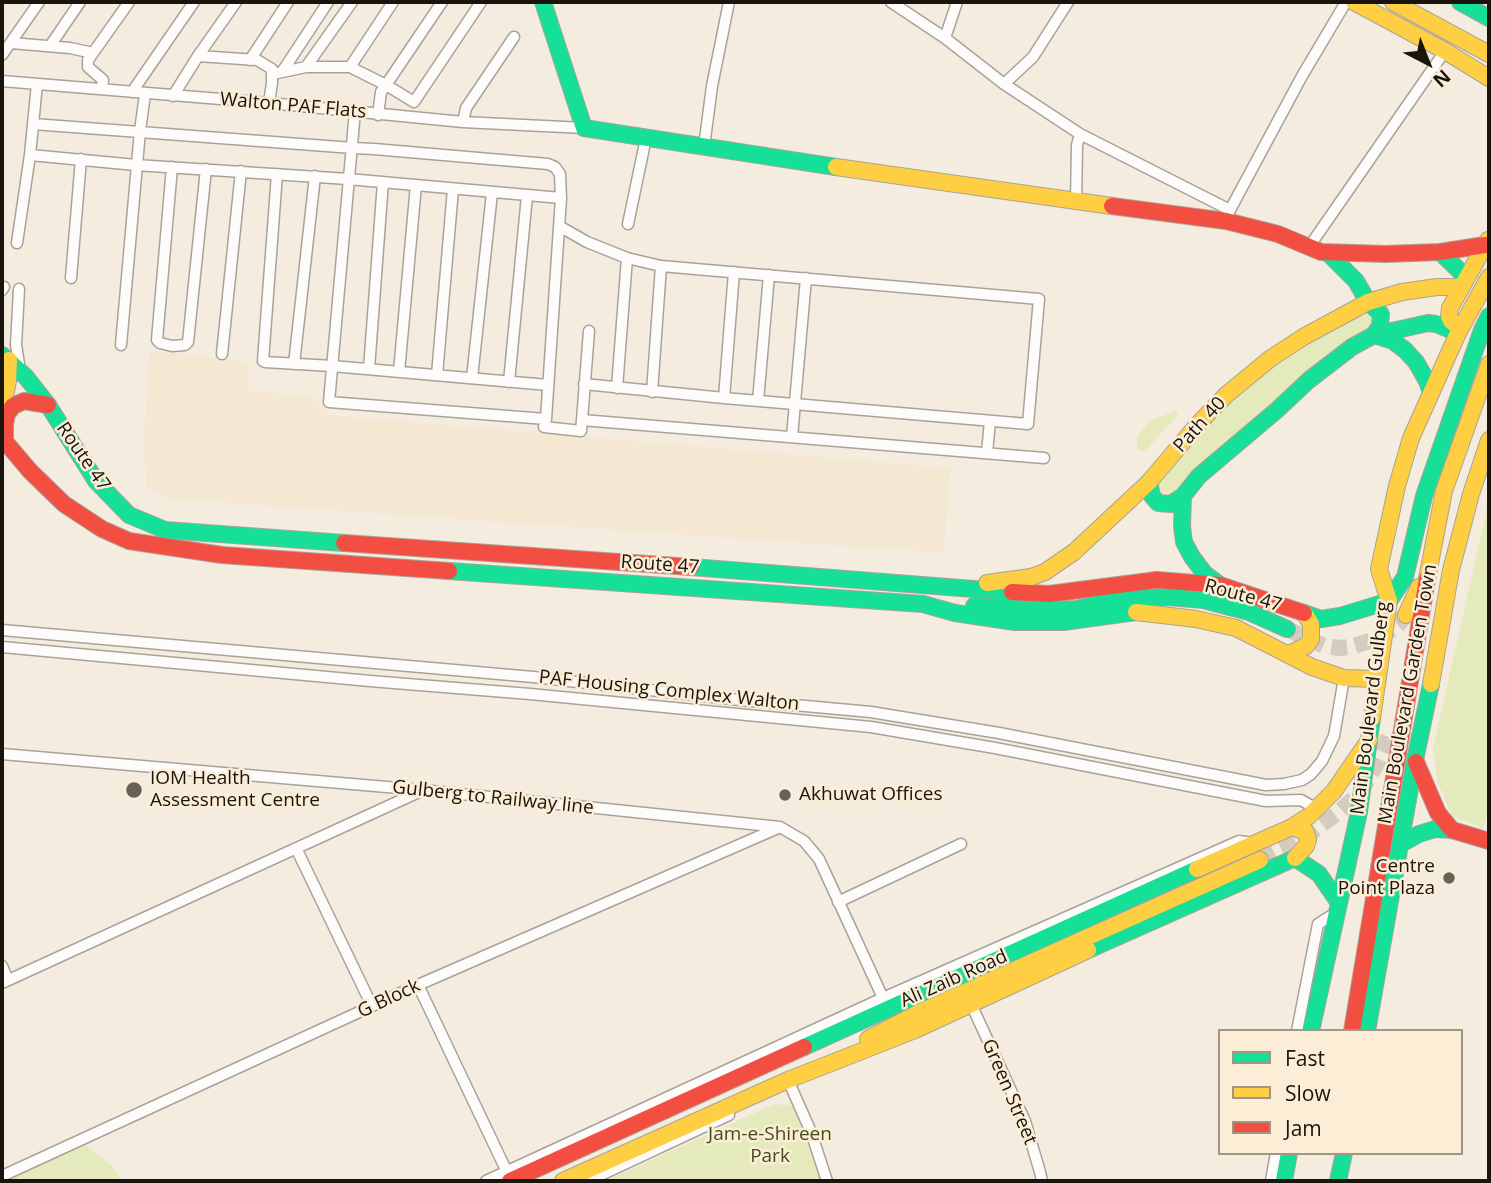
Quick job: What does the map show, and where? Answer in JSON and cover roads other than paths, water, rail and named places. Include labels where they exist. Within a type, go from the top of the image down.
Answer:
[{"type":"street","points":[[2,55],[39,2]]},
{"type":"street","points":[[50,47],[80,2]]},
{"type":"street","points":[[102,88],[103,80],[88,67],[88,60],[129,2]]},
{"type":"street","points":[[132,92],[194,2]]},
{"type":"street","points":[[173,96],[236,2]]},
{"type":"street","points":[[250,60],[288,2]]},
{"type":"street","points":[[269,103],[277,73],[328,2]]},
{"type":"street","points":[[306,67],[352,2]]},
{"type":"street","points":[[350,67],[393,2]]},
{"type":"street","points":[[378,115],[381,92],[442,2]]},
{"type":"street","points":[[277,73],[306,67],[350,67],[414,102],[481,2]]},
{"type":"street","points":[[543,2],[584,128],[1076,202],[1228,216]]},
{"type":"street","points":[[704,147],[712,86],[729,2]]},
{"type":"street","points":[[891,2],[945,38],[1004,84],[1080,134],[1228,216],[1321,253],[1440,252],[1487,241]]},
{"type":"street","points":[[945,38],[957,2]]},
{"type":"street","points":[[1004,84],[1033,57],[1068,2]]},
{"type":"street","points":[[1228,216],[1302,76],[1346,2]]},
{"type":"street","points":[[1354,2],[1489,78]]},
{"type":"street","points":[[1393,2],[1489,54]]},
{"type":"street","points":[[1460,2],[1489,18]]},
{"type":"street","points":[[463,122],[466,108],[514,37]]},
{"type":"street","points":[[10,43],[93,53]]},
{"type":"street","points":[[1309,247],[1445,51]]},
{"type":"street","points":[[198,56],[257,60],[277,73]]},
{"type":"street","name":"Walton PAF Flats","points":[[2,81],[463,122],[584,128]]},
{"type":"street","points":[[17,243],[37,84]]},
{"type":"street","points":[[121,345],[136,165],[145,94]]},
{"type":"street","points":[[355,111],[329,402],[546,419]]},
{"type":"street","points":[[33,124],[548,164],[561,174],[561,198],[544,427],[581,432],[589,331]]},
{"type":"street","points":[[1076,202],[1076,145],[1080,134]]},
{"type":"street","points":[[628,224],[646,138]]},
{"type":"street","points":[[30,155],[561,198]]},
{"type":"street","points":[[71,278],[81,159]]},
{"type":"street","points":[[172,167],[157,340],[172,346],[185,345],[188,342],[206,169]]},
{"type":"street","points":[[222,354],[240,171]]},
{"type":"street","points":[[277,174],[262,358],[265,362],[548,385]]},
{"type":"street","points":[[294,364],[315,176]]},
{"type":"street","points":[[369,369],[383,182]]},
{"type":"street","points":[[399,372],[416,186]]},
{"type":"street","points":[[437,375],[453,189]]},
{"type":"street","points":[[472,378],[492,193]]},
{"type":"street","points":[[509,382],[527,196]]},
{"type":"street","points":[[559,226],[587,242],[627,258],[661,266],[1039,299],[1028,424],[584,384]]},
{"type":"street","points":[[1459,330],[1451,321],[1450,308],[1487,241]]},
{"type":"street","points":[[1440,252],[1463,282]]},
{"type":"street","points":[[1328,253],[1356,281],[1368,302],[1381,314],[1380,326],[1374,335],[1394,341],[1405,350],[1416,362],[1431,393]]},
{"type":"street","points":[[617,388],[627,258]]},
{"type":"street","points":[[652,392],[661,266]]},
{"type":"street","points":[[724,398],[734,272]]},
{"type":"street","points":[[758,401],[769,275]]},
{"type":"street","name":"Main Boulevard Gulberg","points":[[1311,1029],[1359,812],[1389,601],[1379,569],[1397,486],[1411,438],[1459,330],[1489,277]]},
{"type":"street","points":[[792,438],[806,278]]},
{"type":"street","name":"Path 40","points":[[956,587],[1031,577],[1045,572],[1074,552],[1149,482],[1226,395],[1272,358],[1306,336],[1368,302],[1412,290],[1463,282]]},
{"type":"street","points":[[2,398],[16,345],[19,289]]},
{"type":"street","name":"Main Boulevard Garden Town","points":[[1389,601],[1405,578],[1424,496],[1489,316]]},
{"type":"street","name":"Path 40","points":[[1183,496],[1199,477],[1341,354],[1374,335],[1400,328],[1428,323],[1459,330]]},
{"type":"street","name":"Route 47","points":[[10,362],[48,405],[96,481],[130,515],[165,530],[1049,594],[1157,580],[1220,585],[1321,620],[1389,601]]},
{"type":"street","name":"Main Boulevard Garden Town","points":[[1352,1029],[1416,637],[1444,491],[1489,364]]},
{"type":"street","points":[[3,441],[7,414],[13,406],[24,401],[48,405]]},
{"type":"street","points":[[582,420],[1044,458]]},
{"type":"street","points":[[987,453],[990,421]]},
{"type":"street","points":[[1367,1029],[1451,570],[1489,440]]},
{"type":"street","name":"Route 47","points":[[3,441],[64,504],[102,529],[129,541],[161,547],[222,555],[923,604],[955,613],[1015,622],[1079,621],[1137,612],[1196,619],[1236,628],[1312,667],[1344,678],[1378,679]]},
{"type":"street","points":[[1149,482],[1152,496],[1158,503],[1171,503],[1183,496]]},
{"type":"street","points":[[1183,496],[1184,542],[1205,574],[1220,585]]},
{"type":"street","points":[[1406,615],[1430,562]]},
{"type":"street","points":[[923,604],[1054,610],[1077,609],[1136,598],[1168,597],[1203,600],[1250,612],[1287,629]]},
{"type":"street","points":[[1290,654],[1306,646],[1311,639],[1311,624],[1305,614]]},
{"type":"street","name":"PAF Housing Complex Walton","points":[[2,630],[533,677],[871,712],[1266,785],[1284,785],[1302,780],[1322,761],[1334,736],[1344,678]]},
{"type":"street","points":[[1390,733],[1416,637]]},
{"type":"street","name":"PAF Housing Complex Walton","points":[[2,647],[871,727],[995,748],[1266,801],[1301,800],[1317,809]]},
{"type":"street","name":"Ali Zaib Road","points":[[509,1176],[1292,827],[1317,809],[1340,783],[1369,740]]},
{"type":"street","name":"Gulberg to Railway line","points":[[2,754],[422,790],[780,827],[804,841],[819,859],[883,999]]},
{"type":"street","points":[[1415,760],[1438,813],[1452,830]]},
{"type":"street","points":[[2,966],[5,981],[422,790]]},
{"type":"street","name":"G Block","points":[[2,1176],[418,985],[780,827]]},
{"type":"street","points":[[1292,827],[1306,832],[1308,840],[1295,858],[1319,874],[1338,907],[1318,924],[1297,1029]]},
{"type":"street","points":[[1401,844],[1435,829],[1452,830],[1489,841]]},
{"type":"street","points":[[486,1181],[509,1176],[883,999],[1239,841],[1256,843]]},
{"type":"street","points":[[838,902],[961,844]]},
{"type":"street","points":[[296,848],[372,1006]]},
{"type":"street","name":"Ali Zaib Road","points":[[563,1181],[788,1080],[915,1030],[1295,858]]},
{"type":"street","points":[[588,1181],[765,1098],[788,1080],[918,1013],[1260,860]]},
{"type":"street","points":[[418,985],[509,1176]]},
{"type":"street","name":"Green Street","points":[[971,1004],[1025,1121],[1042,1181]]},
{"type":"street","points":[[788,1080],[811,1132],[827,1181]]},
{"type":"street","points":[[1271,1181],[1276,1155]]},
{"type":"street","points":[[1283,1181],[1289,1155]]},
{"type":"street","points":[[1329,1181],[1333,1155]]},
{"type":"street","points":[[1338,1181],[1344,1155]]},
{"type":"tunnel","points":[[1287,629],[1324,646],[1350,647],[1370,641],[1391,630],[1406,615]]},
{"type":"tunnel","points":[[1260,860],[1307,836],[1360,793],[1378,762],[1390,733]]},
{"type":"place","name":"IOM Health Assessment Centre","points":[[134,790]]},
{"type":"place","name":"Akhuwat Offices","points":[[785,795]]},
{"type":"place","name":"Centre Point Plaza","points":[[1449,878]]},
{"type":"park label","name":"Jam-e-Shireen Park","points":[[770,1146]]}]
